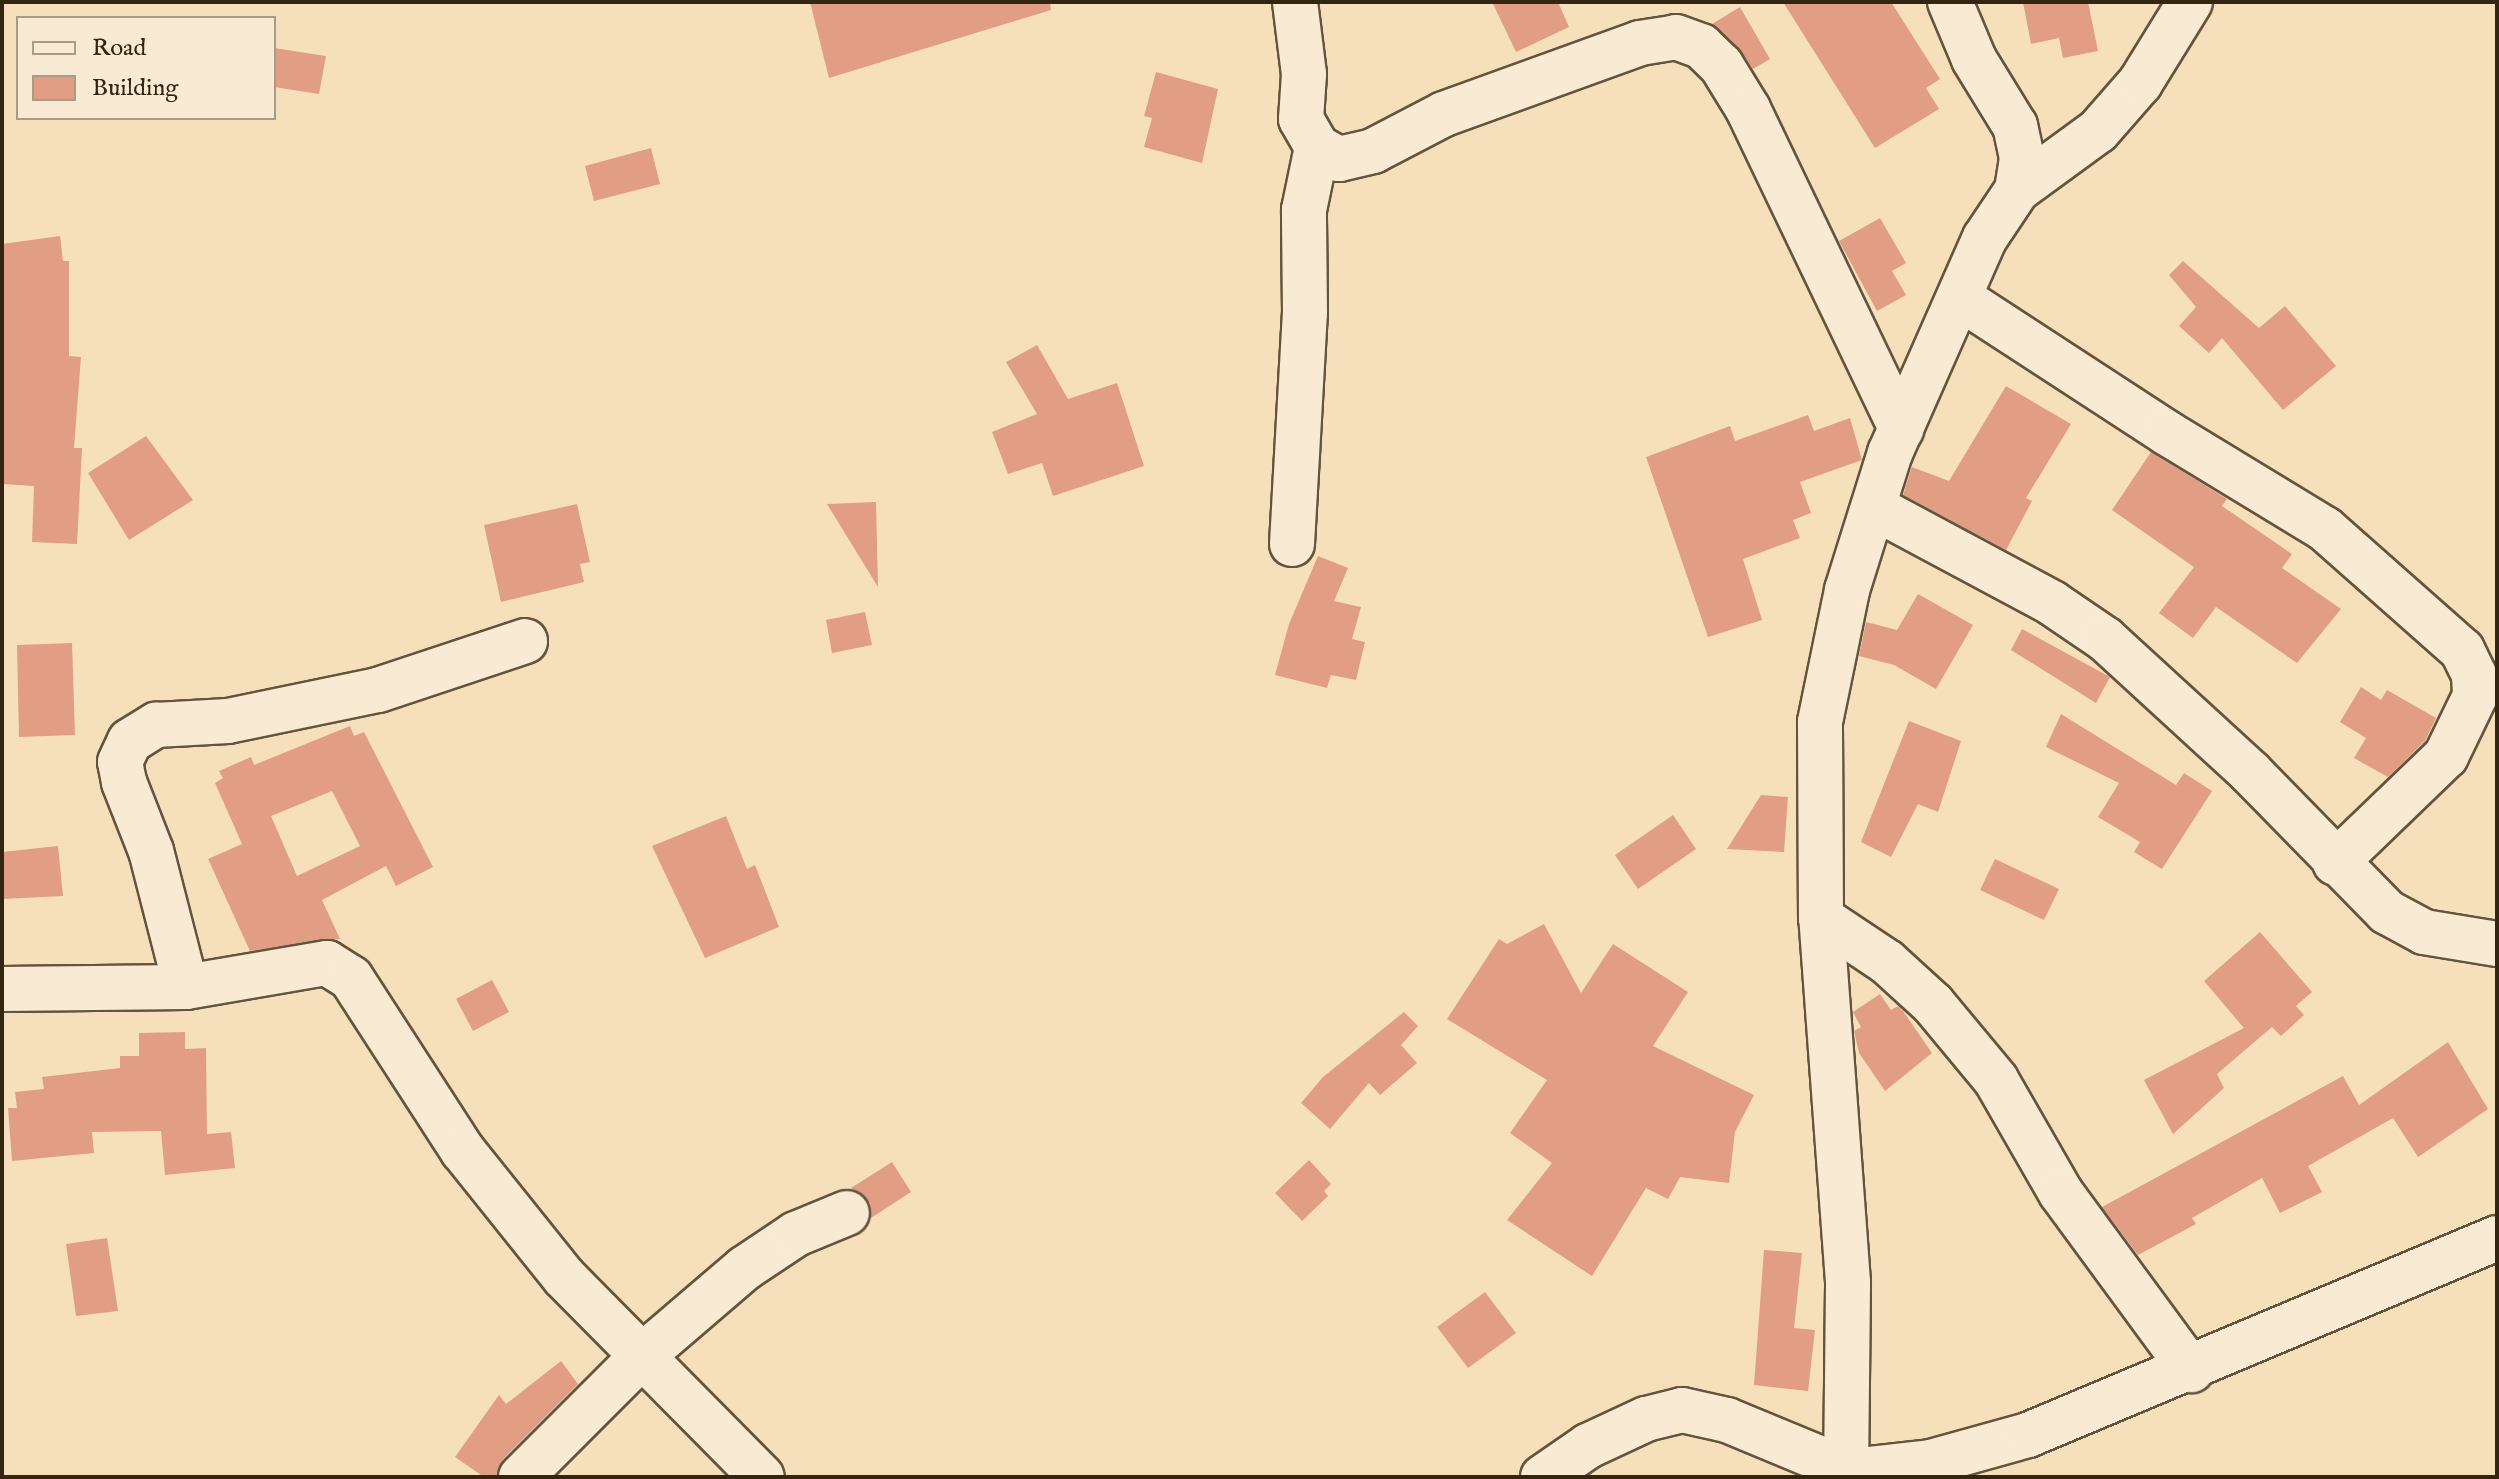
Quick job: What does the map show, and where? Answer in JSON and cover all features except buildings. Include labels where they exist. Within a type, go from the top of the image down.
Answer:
[{"type":"street","points":[[1295,2],[1304,74],[1301,119],[1317,147],[1339,159],[1373,151],[1444,114],[1640,43],[1676,37],[1701,46],[1721,65],[1748,109],[1901,429]]},
{"type":"street","points":[[1950,2],[1974,59],[2015,126],[2022,158],[2017,190]]},
{"type":"street","points":[[1848,1474],[1848,1282],[1821,918],[1820,722],[1847,590],[1901,429],[1985,238],[2017,190],[2098,131],[2140,83],[2190,2]]},
{"type":"street","points":[[1292,544],[1305,313],[1304,210],[1317,147]]},
{"type":"street","points":[[1960,298],[2167,433],[2325,529],[2462,650],[2474,675],[2475,696],[2446,756],[2335,863]]},
{"type":"street","points":[[1875,508],[2052,603],[2105,639],[2250,772],[2335,863],[2387,912],[2424,932],[2497,944]]},
{"type":"street","points":[[186,987],[151,851],[124,782],[120,762],[130,741],[156,725],[255,717],[378,690],[525,641]]},
{"type":"street","points":[[1821,918],[1887,962],[1933,1004],[1996,1080],[2061,1193],[2191,1370]]},
{"type":"street","points":[[2,989],[186,987],[327,963],[351,978],[463,1151],[564,1277],[762,1477]]},
{"type":"street","points":[[521,1477],[641,1357],[745,1268],[796,1234],[847,1213]]},
{"type":"street","points":[[1543,1477],[1588,1446],[1646,1419],[1682,1410],[1727,1420],[1848,1474],[1931,1462],[2028,1435],[2191,1370],[2497,1238]]}]
